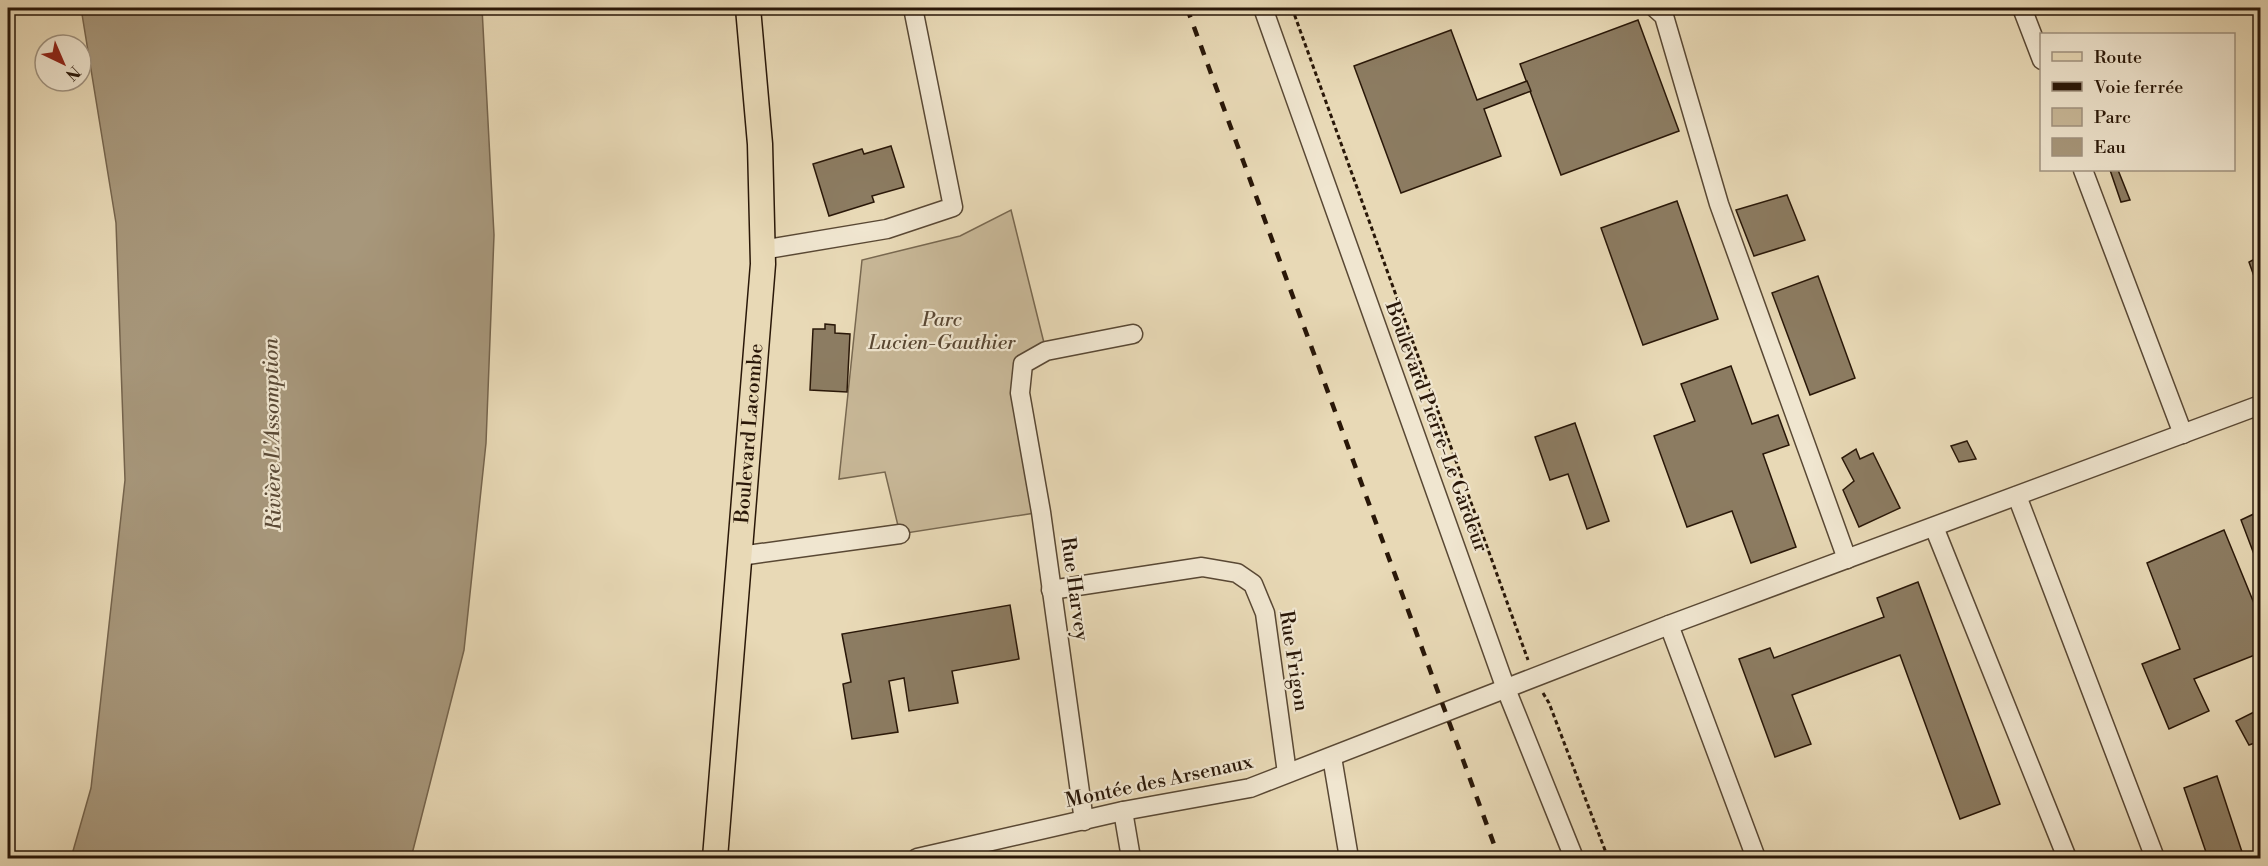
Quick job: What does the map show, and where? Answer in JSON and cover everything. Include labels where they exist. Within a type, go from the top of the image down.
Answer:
[{"type":"main road","name":"Boulevard Lacombe","points":[[715,858],[760,311],[762,250],[760,144],[748,8]]},
{"type":"street","points":[[762,250],[887,229],[953,207],[913,8]]},
{"type":"street","name":"Boulevard Pierre-Le Gardeur","points":[[1263,8],[1506,689],[1574,858]]},
{"type":"street","points":[[1655,8],[1664,16],[1719,204],[1847,559]]},
{"type":"street","points":[[2022,8],[2040,55]]},
{"type":"street","points":[[2083,171],[2183,434]]},
{"type":"street","name":"Rue Harvey","points":[[1084,821],[1041,512],[1020,393],[1023,364],[1046,351],[1132,334]]},
{"type":"street","name":"Montée des Arsenaux","points":[[921,858],[1124,811],[1250,788],[1669,625],[2260,405]]},
{"type":"street","points":[[2017,496],[2155,858]]},
{"type":"street","points":[[1934,527],[2067,858]]},
{"type":"street","points":[[740,556],[900,534]]},
{"type":"street","name":"Rue Frigon","points":[[1051,590],[1202,567],[1237,573],[1253,584],[1265,613],[1287,773]]},
{"type":"street","points":[[1669,625],[1756,858]]},
{"type":"street","points":[[1332,757],[1349,858]]},
{"type":"street","points":[[1124,811],[1131,858]]},
{"type":"path","points":[[1292,8],[1534,678],[1549,703],[1608,858]]},
{"type":"green space","name":"Parc Lucien-Gauthier","points":[[1011,210],[1046,351],[1023,364],[1041,512],[900,534],[885,472],[839,479],[862,260],[960,236]]},
{"type":"water","name":"Rivière L'Assomption","points":[[81,8],[482,8],[494,235],[486,443],[464,650],[411,858],[71,858],[91,788],[125,480],[116,223],[93,82],[93,33],[85,33]]},
{"type":"building","points":[[1638,20],[1679,131],[1561,175],[1520,64]]},
{"type":"building","points":[[1451,30],[1477,100],[1527,81],[1531,91],[1484,109],[1501,156],[1401,193],[1354,66]]},
{"type":"building","points":[[891,146],[904,187],[872,196],[874,202],[829,216],[813,164],[862,149],[864,154]]},
{"type":"building","points":[[2110,171],[2118,171],[2130,200],[2121,202]]},
{"type":"building","points":[[1787,195],[1805,240],[1754,256],[1736,210]]},
{"type":"building","points":[[1677,201],[1718,319],[1643,345],[1601,228]]},
{"type":"building","points":[[2260,256],[2260,293],[2249,262]]},
{"type":"building","points":[[1818,276],[1855,378],[1810,395],[1772,293]]},
{"type":"building","points":[[825,324],[835,325],[835,333],[850,334],[847,392],[810,390],[813,329],[825,329]]},
{"type":"building","points":[[1731,366],[1752,424],[1778,415],[1789,445],[1763,454],[1796,547],[1751,563],[1732,511],[1687,527],[1654,436],[1695,421],[1681,384]]},
{"type":"building","points":[[1575,423],[1609,521],[1587,529],[1568,474],[1550,480],[1535,437]]},
{"type":"building","points":[[1967,441],[1976,459],[1959,462],[1951,446]]},
{"type":"building","points":[[1856,449],[1860,459],[1873,453],[1900,508],[1859,527],[1843,490],[1854,481],[1842,458]]},
{"type":"building","points":[[2260,511],[2260,570],[2241,520]]},
{"type":"building","points":[[2224,530],[2260,618],[2260,653],[2194,679],[2209,711],[2169,729],[2142,664],[2180,649],[2147,563]]},
{"type":"building","points":[[1918,582],[2000,804],[1960,819],[1900,655],[1792,695],[1811,744],[1775,757],[1739,659],[1770,648],[1774,658],[1884,617],[1877,598]]},
{"type":"building","points":[[1010,605],[1019,659],[952,671],[958,703],[909,711],[904,678],[889,681],[898,732],[852,739],[843,684],[851,682],[842,634]]},
{"type":"building","points":[[2260,709],[2260,741],[2249,745],[2236,721]]},
{"type":"building","points":[[2217,776],[2244,858],[2208,858],[2184,788]]},
{"type":"railway","points":[[1187,8],[1499,858]]}]
